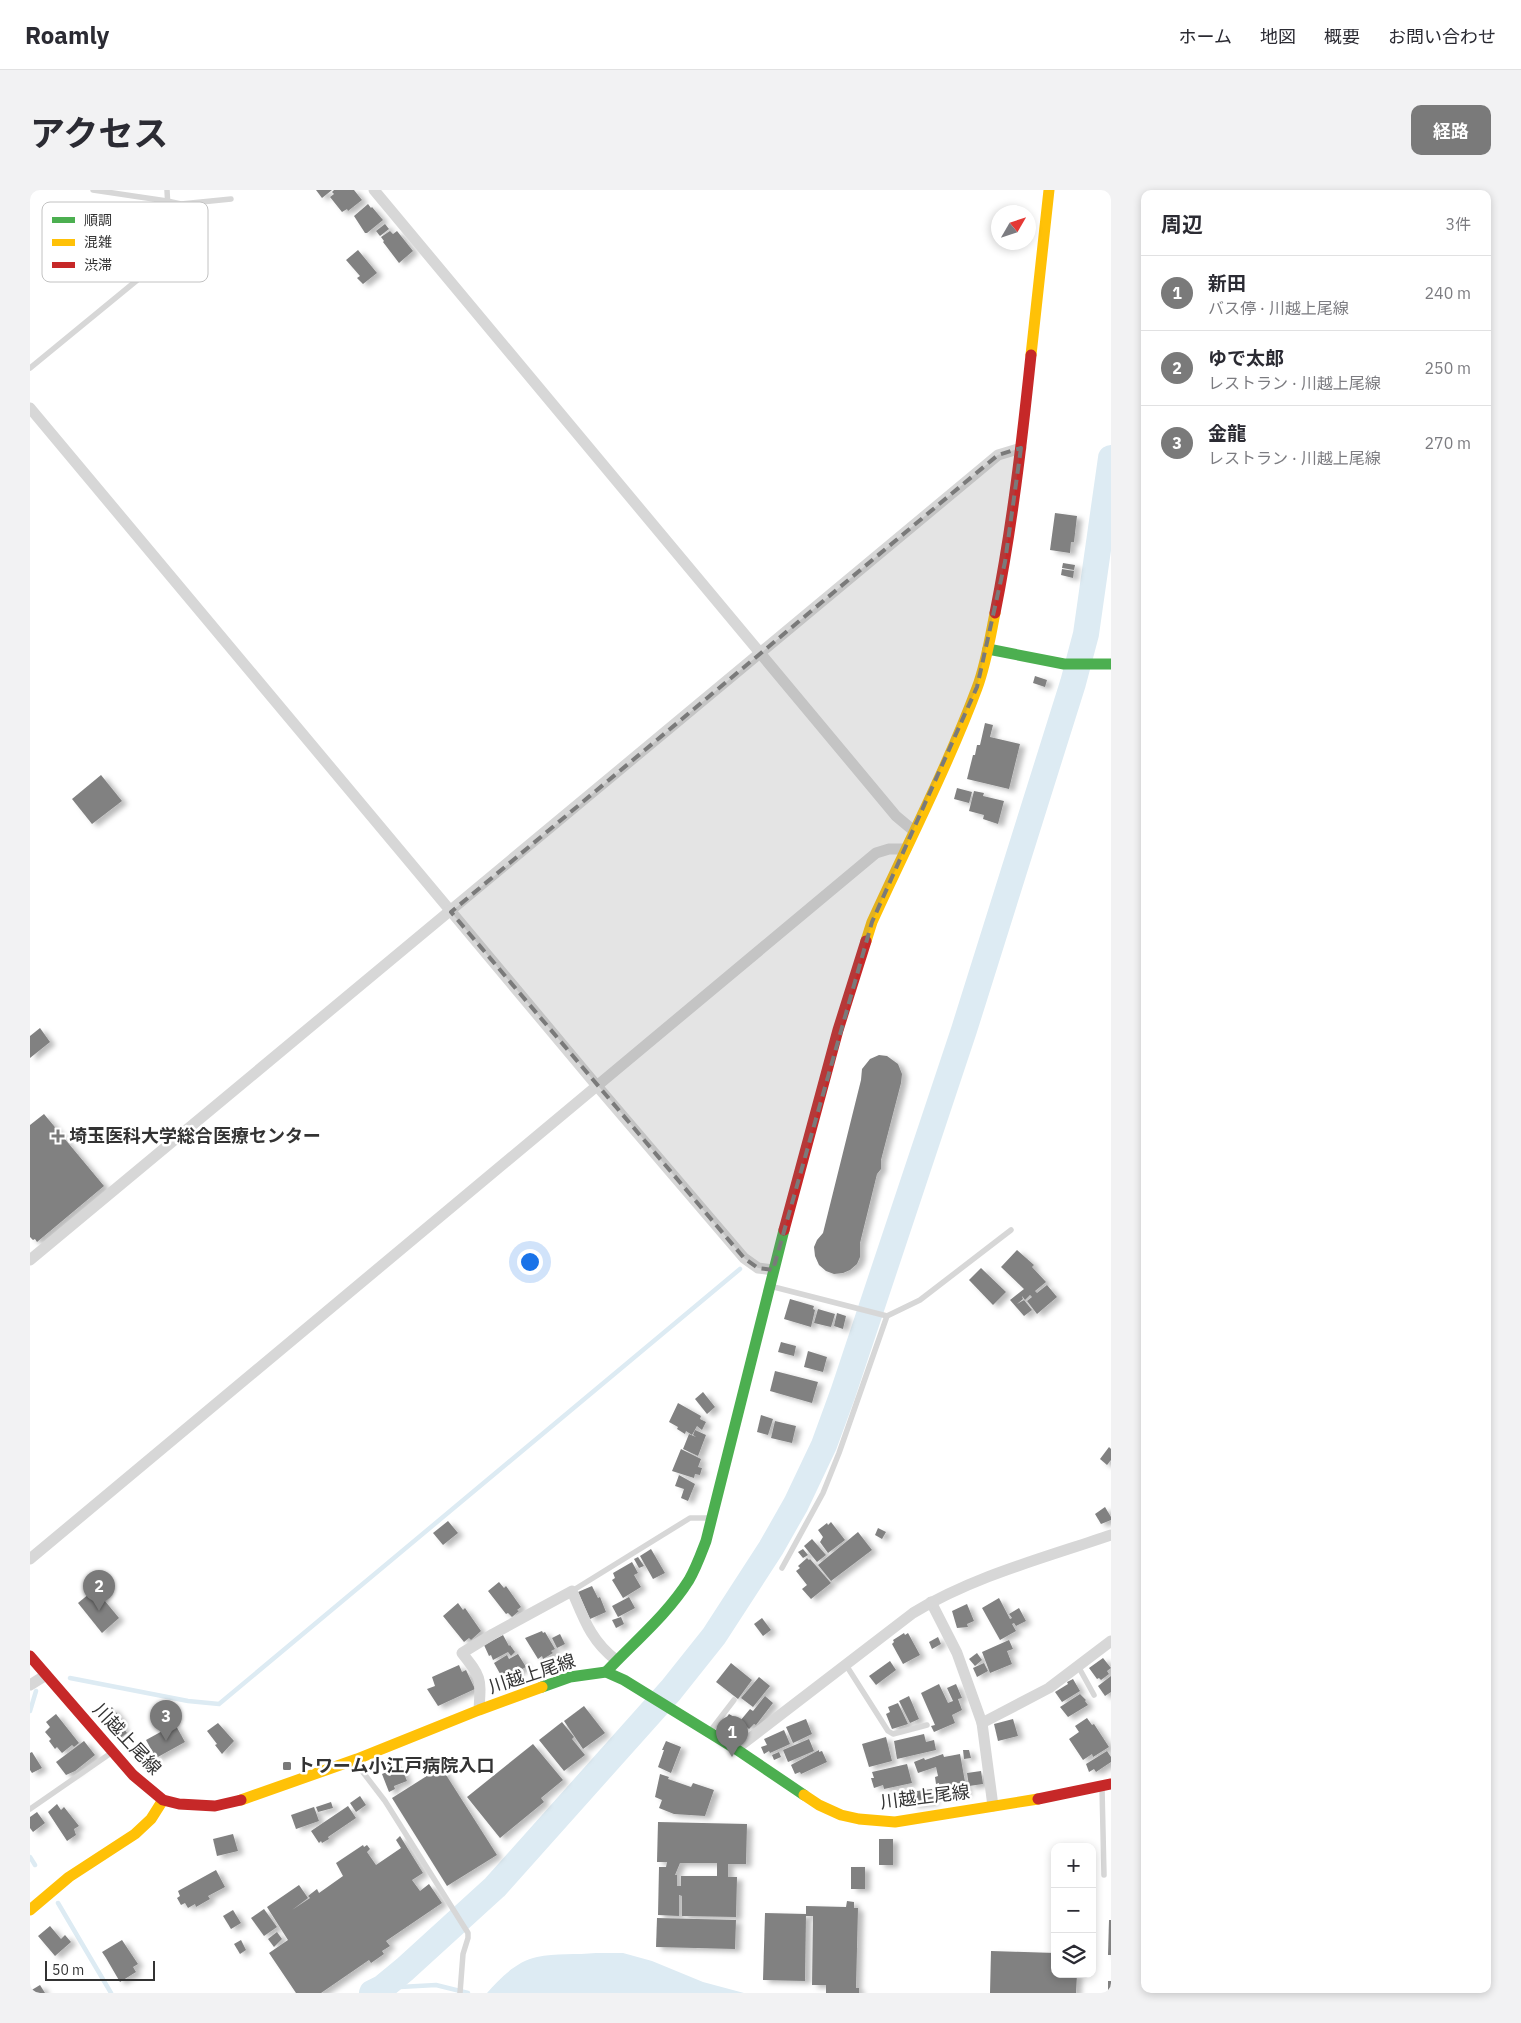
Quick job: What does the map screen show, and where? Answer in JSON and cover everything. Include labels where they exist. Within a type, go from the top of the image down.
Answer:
[{"type":"street","points":[[374,190],[896,816],[914,830]]},
{"type":"street","points":[[606,1672],[657,1621],[690,1579],[706,1541],[773,1270],[838,1030],[872,922],[977,687],[988,648],[1005,562],[1021,448],[1049,190]]},
{"type":"street","points":[[30,408],[597,1086],[744,1258],[758,1268],[773,1270]]},
{"type":"street","points":[[30,1260],[452,912],[647,745],[998,455],[1021,448]]},
{"type":"street","points":[[988,648],[1061,664],[1093,666],[1111,664]]},
{"type":"street","points":[[30,1559],[876,853],[889,849],[906,849]]},
{"type":"street","points":[[736,1749],[913,1613],[931,1602],[984,1578],[1111,1535]]},
{"type":"street","points":[[479,1710],[480,1681],[462,1653],[572,1591],[592,1636],[602,1649],[616,1660]]},
{"type":"street","points":[[931,1602],[957,1653],[982,1723],[993,1806]]},
{"type":"street","points":[[982,1723],[1049,1688],[1111,1641]]},
{"type":"street","name":"川越上尾線","points":[[30,1656],[133,1775],[163,1800],[179,1804],[215,1806],[251,1798],[570,1677],[606,1672],[624,1680],[736,1749],[819,1806],[859,1819],[895,1822],[1107,1785]]},
{"type":"street","points":[[30,1685],[46,1675]]},
{"type":"street","points":[[30,1910],[69,1877],[135,1834],[150,1819],[163,1800]]},
{"type":"lane","points":[[93,190],[174,202]]},
{"type":"lane","points":[[167,190],[167,200]]},
{"type":"lane","points":[[201,202],[231,199]]},
{"type":"lane","points":[[30,368],[135,282]]},
{"type":"lane","points":[[769,1286],[885,1316],[920,1300],[1011,1230]]},
{"type":"lane","points":[[782,1568],[823,1493],[839,1454],[885,1316]]},
{"type":"lane","points":[[572,1591],[690,1518],[712,1518]]},
{"type":"lane","points":[[846,1665],[888,1731],[893,1734],[927,1725]]},
{"type":"lane","points":[[1078,1666],[1094,1695]]},
{"type":"lane","points":[[708,1733],[734,1700]]},
{"type":"lane","points":[[30,1809],[112,1752]]},
{"type":"lane","points":[[357,1759],[362,1771],[385,1801],[468,1933],[463,1954],[460,1993]]},
{"type":"lane","points":[[1104,1875],[1107,1785]]},
{"type":"highlighted area","points":[[1021,448],[1005,562],[977,687],[872,922],[773,1270],[758,1268],[744,1258],[451,912],[998,455]]},
{"type":"shaded area","points":[[623,1953],[652,1961],[703,1982],[744,1993],[487,1993],[509,1971],[530,1959],[551,1955]]},
{"type":"building","points":[[316,190],[332,190],[322,198]]},
{"type":"building","points":[[334,190],[354,190],[362,200],[348,211],[347,209],[342,212],[330,197],[334,194],[332,192]]},
{"type":"building","points":[[368,204],[383,220],[365,233],[354,216]]},
{"type":"building","points":[[385,224],[389,229],[380,236],[376,231]]},
{"type":"building","points":[[390,231],[393,234],[397,231],[413,251],[399,263],[381,237]]},
{"type":"building","points":[[358,250],[377,273],[363,284],[357,278],[360,276],[346,260]]},
{"type":"building","points":[[1055,513],[1077,516],[1074,542],[1071,542],[1070,553],[1050,550]]},
{"type":"building","points":[[1063,563],[1075,565],[1074,570],[1062,568]]},
{"type":"building","points":[[1062,569],[1074,571],[1073,578],[1061,575]]},
{"type":"building","points":[[1035,676],[1047,680],[1045,687],[1033,683]]},
{"type":"building","points":[[985,723],[993,725],[990,737],[1020,744],[1009,789],[967,779],[973,755],[975,755],[977,745],[980,745]]},
{"type":"building","points":[[101,775],[122,801],[92,824],[72,799]]},
{"type":"building","points":[[957,788],[972,792],[969,803],[954,799]]},
{"type":"building","points":[[974,791],[984,793],[983,796],[1004,801],[998,824],[983,819],[984,815],[969,811]]},
{"type":"building","points":[[40,1028],[50,1042],[30,1058],[30,1036]]},
{"type":"building","points":[[879,1055],[887,1056],[898,1064],[902,1074],[901,1083],[881,1160],[881,1169],[877,1174],[860,1243],[860,1257],[857,1264],[850,1270],[834,1274],[826,1271],[819,1265],[814,1247],[823,1233],[861,1080],[862,1069],[870,1059]]},
{"type":"building","points":[[44,1114],[104,1186],[37,1242],[30,1237],[30,1125]]},
{"type":"building","points":[[1017,1250],[1034,1265],[1032,1267],[1046,1282],[1035,1291],[1037,1293],[1047,1285],[1057,1297],[1037,1314],[1027,1301],[1032,1297],[1030,1295],[1025,1300],[1022,1296],[1023,1299],[1017,1304],[1024,1300],[1032,1310],[1024,1316],[1010,1300],[1024,1289],[1001,1267]]},
{"type":"building","points":[[981,1268],[1006,1292],[993,1305],[969,1280]]},
{"type":"building","points":[[790,1299],[814,1306],[813,1309],[815,1310],[811,1327],[784,1319]]},
{"type":"building","points":[[818,1309],[835,1314],[831,1327],[814,1323]]},
{"type":"building","points":[[837,1313],[846,1316],[843,1329],[834,1326]]},
{"type":"building","points":[[781,1342],[796,1346],[794,1356],[778,1352]]},
{"type":"building","points":[[808,1351],[827,1357],[823,1372],[804,1367]]},
{"type":"building","points":[[775,1371],[818,1382],[812,1403],[770,1391]]},
{"type":"building","points":[[703,1392],[715,1407],[707,1414],[695,1399]]},
{"type":"building","points":[[678,1403],[701,1416],[700,1419],[706,1422],[702,1430],[697,1426],[692,1435],[686,1431],[685,1434],[669,1422]]},
{"type":"building","points":[[761,1415],[773,1419],[768,1435],[757,1432]]},
{"type":"building","points":[[775,1421],[796,1426],[792,1443],[771,1438]]},
{"type":"building","points":[[695,1430],[706,1435],[698,1456],[683,1449],[689,1434],[696,1437],[693,1435]]},
{"type":"building","points":[[1109,1447],[1111,1449],[1111,1460],[1107,1465],[1100,1459]]},
{"type":"building","points":[[681,1449],[701,1459],[698,1467],[702,1468],[700,1475],[695,1474],[694,1478],[672,1471]]},
{"type":"building","points":[[679,1475],[695,1484],[688,1501],[681,1498],[684,1489],[675,1486]]},
{"type":"building","points":[[1105,1507],[1111,1520],[1101,1524],[1095,1514]]},
{"type":"building","points":[[448,1521],[458,1533],[443,1545],[433,1533]]},
{"type":"building","points":[[831,1522],[845,1540],[828,1553],[820,1542],[823,1537],[818,1530]]},
{"type":"building","points":[[878,1528],[886,1532],[882,1539],[875,1535]]},
{"type":"building","points":[[858,1532],[872,1550],[831,1581],[818,1565]]},
{"type":"building","points":[[812,1539],[826,1555],[817,1562],[804,1546]]},
{"type":"building","points":[[651,1549],[665,1573],[653,1579],[640,1556]]},
{"type":"building","points":[[803,1549],[808,1555],[803,1558],[798,1552]]},
{"type":"building","points":[[638,1557],[644,1566],[639,1568],[634,1559]]},
{"type":"building","points":[[807,1558],[831,1583],[811,1599],[802,1589],[807,1585],[796,1571],[800,1568],[798,1566]]},
{"type":"building","points":[[632,1562],[638,1573],[634,1575],[641,1587],[623,1598],[612,1580],[615,1578],[613,1573]]},
{"type":"building","points":[[499,1582],[504,1588],[506,1586],[521,1607],[512,1617],[508,1613],[506,1614],[488,1591]]},
{"type":"building","points":[[592,1586],[598,1598],[600,1597],[606,1612],[590,1619],[578,1592]]},
{"type":"building","points":[[95,1589],[119,1618],[102,1633],[78,1603]]},
{"type":"building","points":[[629,1597],[635,1608],[618,1617],[612,1606]]},
{"type":"building","points":[[999,1598],[1010,1619],[1012,1618],[1009,1614],[1019,1608],[1026,1621],[1016,1626],[1014,1623],[1012,1624],[1016,1631],[1000,1640],[982,1608]]},
{"type":"building","points":[[458,1603],[463,1610],[465,1608],[481,1631],[471,1640],[469,1638],[464,1642],[443,1616]]},
{"type":"building","points":[[967,1604],[974,1621],[967,1624],[968,1627],[957,1628],[952,1611]]},
{"type":"building","points":[[621,1617],[624,1624],[616,1628],[612,1620]]},
{"type":"building","points":[[762,1618],[771,1630],[763,1636],[754,1624]]},
{"type":"building","points":[[542,1631],[543,1633],[545,1632],[555,1649],[551,1651],[553,1653],[543,1659],[542,1656],[538,1659],[525,1638]]},
{"type":"building","points":[[904,1633],[905,1635],[908,1633],[920,1655],[903,1664],[892,1644],[893,1640]]},
{"type":"building","points":[[560,1634],[565,1644],[557,1648],[552,1638]]},
{"type":"building","points":[[503,1635],[515,1652],[511,1656],[508,1652],[493,1660],[484,1645]]},
{"type":"building","points":[[938,1637],[941,1644],[932,1649],[929,1642]]},
{"type":"building","points":[[1009,1640],[1013,1649],[1007,1651],[1012,1664],[990,1673],[982,1652]]},
{"type":"building","points":[[977,1653],[982,1660],[975,1666],[969,1659]]},
{"type":"building","points":[[518,1654],[526,1667],[503,1679],[494,1663],[507,1655],[509,1659]]},
{"type":"building","points":[[1103,1658],[1111,1668],[1107,1671],[1109,1674],[1101,1680],[1097,1679],[1089,1668]]},
{"type":"building","points":[[890,1661],[896,1670],[876,1685],[869,1676]]},
{"type":"building","points":[[731,1663],[752,1680],[738,1699],[716,1682]]},
{"type":"building","points":[[984,1663],[988,1671],[977,1677],[973,1668]]},
{"type":"building","points":[[459,1665],[462,1672],[466,1670],[475,1689],[438,1706],[427,1689],[435,1686],[432,1677]]},
{"type":"building","points":[[1111,1676],[1111,1692],[1105,1696],[1098,1686]]},
{"type":"building","points":[[759,1677],[770,1686],[753,1707],[741,1698]]},
{"type":"building","points":[[1073,1679],[1080,1691],[1062,1702],[1055,1692]]},
{"type":"building","points":[[939,1684],[948,1703],[953,1701],[947,1688],[956,1684],[962,1698],[958,1699],[962,1710],[952,1715],[955,1723],[934,1732],[931,1726],[935,1725],[921,1693]]},
{"type":"building","points":[[1080,1694],[1088,1705],[1068,1717],[1060,1707]]},
{"type":"building","points":[[765,1696],[773,1703],[756,1725],[754,1724],[749,1729],[740,1721],[750,1709],[753,1711]]},
{"type":"building","points":[[909,1696],[919,1719],[910,1723],[899,1701]]},
{"type":"building","points":[[898,1703],[908,1724],[892,1729],[886,1714],[890,1712],[888,1707]]},
{"type":"building","points":[[584,1706],[605,1733],[583,1749],[564,1721]]},
{"type":"building","points":[[112,1707],[123,1721],[120,1723],[127,1733],[119,1739],[101,1716]]},
{"type":"building","points":[[56,1714],[79,1743],[74,1747],[72,1745],[62,1753],[57,1747],[55,1749],[49,1741],[51,1739],[45,1732],[50,1727],[46,1722]]},
{"type":"building","points":[[729,1714],[739,1720],[731,1732],[722,1725]]},
{"type":"building","points":[[1087,1718],[1092,1725],[1094,1724],[1109,1747],[1093,1757],[1092,1754],[1083,1760],[1069,1739],[1079,1732],[1075,1726]]},
{"type":"building","points":[[806,1719],[812,1734],[793,1743],[786,1727]]},
{"type":"building","points":[[1013,1719],[1018,1736],[998,1741],[994,1724]]},
{"type":"building","points":[[562,1722],[574,1737],[572,1739],[585,1755],[564,1771],[539,1740]]},
{"type":"building","points":[[218,1723],[234,1741],[222,1754],[207,1731]]},
{"type":"building","points":[[175,1724],[185,1742],[156,1758],[146,1740]]},
{"type":"building","points":[[784,1730],[790,1744],[764,1754],[761,1747],[767,1745],[764,1739]]},
{"type":"building","points":[[924,1734],[926,1742],[934,1740],[936,1750],[897,1759],[894,1741]]},
{"type":"building","points":[[886,1737],[892,1761],[869,1767],[862,1744]]},
{"type":"building","points":[[809,1739],[814,1751],[788,1762],[783,1750]]},
{"type":"building","points":[[84,1741],[95,1755],[75,1771],[66,1775],[56,1762]]},
{"type":"building","points":[[666,1741],[681,1747],[671,1773],[658,1767]]},
{"type":"building","points":[[533,1744],[563,1780],[541,1798],[544,1802],[500,1838],[467,1797]]},
{"type":"building","points":[[819,1750],[819,1752],[822,1751],[827,1762],[801,1774],[800,1772],[795,1774],[791,1765]]},
{"type":"building","points":[[963,1750],[969,1750],[971,1758],[964,1759]]},
{"type":"building","points":[[1107,1751],[1111,1757],[1111,1762],[1096,1772],[1094,1769],[1089,1772],[1086,1764]]},
{"type":"building","points":[[32,1752],[42,1768],[32,1773],[30,1770],[30,1753]]},
{"type":"building","points":[[779,1752],[781,1757],[774,1760],[772,1755]]},
{"type":"building","points":[[943,1754],[944,1757],[960,1754],[967,1793],[941,1797],[939,1783],[936,1784],[935,1777],[938,1776],[936,1767],[918,1773],[914,1762]]},
{"type":"building","points":[[907,1764],[912,1783],[884,1789],[883,1785],[874,1788],[871,1778],[874,1778],[872,1772]]},
{"type":"building","points":[[401,1766],[407,1781],[394,1786],[395,1789],[389,1792],[382,1774]]},
{"type":"building","points":[[441,1767],[497,1855],[447,1886],[392,1798]]},
{"type":"building","points":[[981,1771],[983,1784],[969,1786],[967,1773]]},
{"type":"building","points":[[660,1774],[669,1777],[668,1779],[691,1787],[693,1783],[714,1790],[705,1816],[674,1814],[659,1808],[662,1800],[655,1797]]},
{"type":"building","points":[[932,1789],[934,1802],[912,1805],[910,1792]]},
{"type":"building","points":[[360,1796],[366,1805],[356,1812],[350,1803]]},
{"type":"building","points":[[331,1802],[333,1808],[318,1812],[316,1807]]},
{"type":"building","points":[[57,1804],[61,1810],[64,1807],[79,1826],[74,1829],[76,1835],[67,1841],[48,1812]]},
{"type":"building","points":[[348,1806],[356,1818],[328,1837],[329,1839],[319,1843],[311,1831]]},
{"type":"building","points":[[314,1807],[319,1821],[296,1829],[291,1815]]},
{"type":"building","points":[[37,1812],[45,1823],[33,1832],[30,1828],[30,1817]]},
{"type":"building","points":[[658,1822],[747,1824],[746,1864],[728,1864],[728,1877],[737,1877],[736,1917],[682,1916],[682,1896],[679,1895],[679,1916],[658,1915],[659,1867],[666,1867],[667,1862],[657,1862]],"holes":[[[680,1863],[717,1863],[717,1876],[681,1876],[681,1886],[677,1886],[677,1875],[675,1875]]]},
{"type":"building","points":[[233,1834],[238,1851],[217,1856],[213,1839]]},
{"type":"building","points":[[400,1836],[423,1873],[412,1880],[420,1891],[429,1884],[442,1903],[386,1941],[390,1946],[382,1951],[384,1954],[371,1963],[369,1960],[321,1993],[296,1993],[269,1953],[288,1940],[267,1907],[299,1885],[308,1898],[292,1910],[310,1898],[308,1896],[317,1889],[319,1893],[343,1876],[336,1863],[363,1845],[364,1847],[367,1845],[370,1849],[367,1852],[376,1865],[401,1848],[396,1840]]},
{"type":"building","points":[[879,1839],[893,1839],[893,1865],[879,1865]]},
{"type":"building","points":[[851,1867],[865,1867],[865,1889],[851,1889]]},
{"type":"building","points":[[216,1870],[225,1887],[208,1896],[210,1899],[196,1907],[195,1904],[188,1908],[185,1903],[181,1905],[177,1898],[180,1896],[178,1891]]},
{"type":"building","points":[[847,1901],[854,1902],[854,1908],[858,1908],[856,1988],[859,1988],[859,1993],[826,1993],[826,1985],[812,1985],[813,1916],[806,1916],[806,1906],[846,1907]]},
{"type":"building","points":[[264,1909],[277,1927],[264,1936],[251,1918]]},
{"type":"building","points":[[233,1910],[241,1923],[231,1929],[223,1916]]},
{"type":"building","points":[[765,1913],[806,1914],[805,1981],[763,1980]]},
{"type":"building","points":[[657,1918],[736,1920],[735,1949],[656,1947]]},
{"type":"building","points":[[1109,1920],[1111,1920],[1111,1955],[1108,1955]]},
{"type":"building","points":[[50,1926],[61,1939],[65,1935],[71,1942],[55,1956],[38,1936]]},
{"type":"building","points":[[277,1932],[282,1939],[274,1947],[268,1939]]},
{"type":"building","points":[[122,1940],[138,1964],[133,1967],[136,1972],[120,1982],[102,1952]]},
{"type":"building","points":[[241,1940],[246,1950],[240,1954],[234,1944]]},
{"type":"building","points":[[991,1951],[1051,1953],[1051,1978],[1077,1978],[1076,1993],[990,1993]]},
{"type":"building","points":[[1108,1981],[1111,1981],[1111,1993],[1108,1993]]},
{"type":"building","points":[[40,1985],[45,1993],[30,1993],[30,1991]]},
{"type":"waterway","points":[[372,1993],[382,1988],[405,1969],[495,1887],[671,1690],[714,1636],[771,1548],[796,1504],[824,1445],[843,1393],[964,1030],[1073,683],[1086,634],[1111,458]]},
{"type":"waterway","points":[[70,1678],[188,1701],[219,1704],[740,1269]]},
{"type":"waterway","points":[[30,1711],[36,1691]]},
{"type":"waterway","points":[[30,1857],[35,1865]]},
{"type":"waterway","points":[[58,1903],[111,1993]]},
{"type":"waterway","points":[[382,1988],[436,1985],[468,1993]]},
{"type":"traffic: fast","points":[[988,649],[1064,664],[1111,664]]},
{"type":"traffic: fast","points":[[606,1672],[671,1605],[694,1571],[706,1541],[784,1230]]},
{"type":"traffic: fast","points":[[542,1687],[570,1677],[606,1672],[624,1680],[736,1749],[804,1795]]},
{"type":"traffic: slow","points":[[1031,355],[1049,190]]},
{"type":"traffic: slow","points":[[866,941],[872,922],[940,777],[977,688],[988,651],[995,613]]},
{"type":"traffic: slow","points":[[241,1800],[357,1759],[542,1687]]},
{"type":"traffic: slow","points":[[804,1795],[819,1805],[841,1815],[859,1819],[895,1822],[1038,1799]]},
{"type":"traffic: slow","points":[[30,1910],[69,1877],[135,1834],[151,1819],[163,1800]]},
{"type":"traffic: jam","points":[[995,613],[1007,549],[1031,355]]},
{"type":"traffic: jam","points":[[784,1230],[838,1030],[866,941]]},
{"type":"traffic: jam","points":[[30,1656],[133,1775],[163,1800],[179,1804],[215,1806],[241,1800]]},
{"type":"traffic: jam","points":[[1038,1799],[1111,1784]]},
{"type":"place","name":"埼玉医科大学総合医療センター","points":[[58,1136]]},
{"type":"place","name":"ゆで太郎","points":[[99,1611]]},
{"type":"place","name":"金龍","points":[[166,1741]]},
{"type":"place","name":"新田","points":[[732,1757]]},
{"type":"place","name":"トワーム小江戸病院入口","points":[[287,1766]]}]
